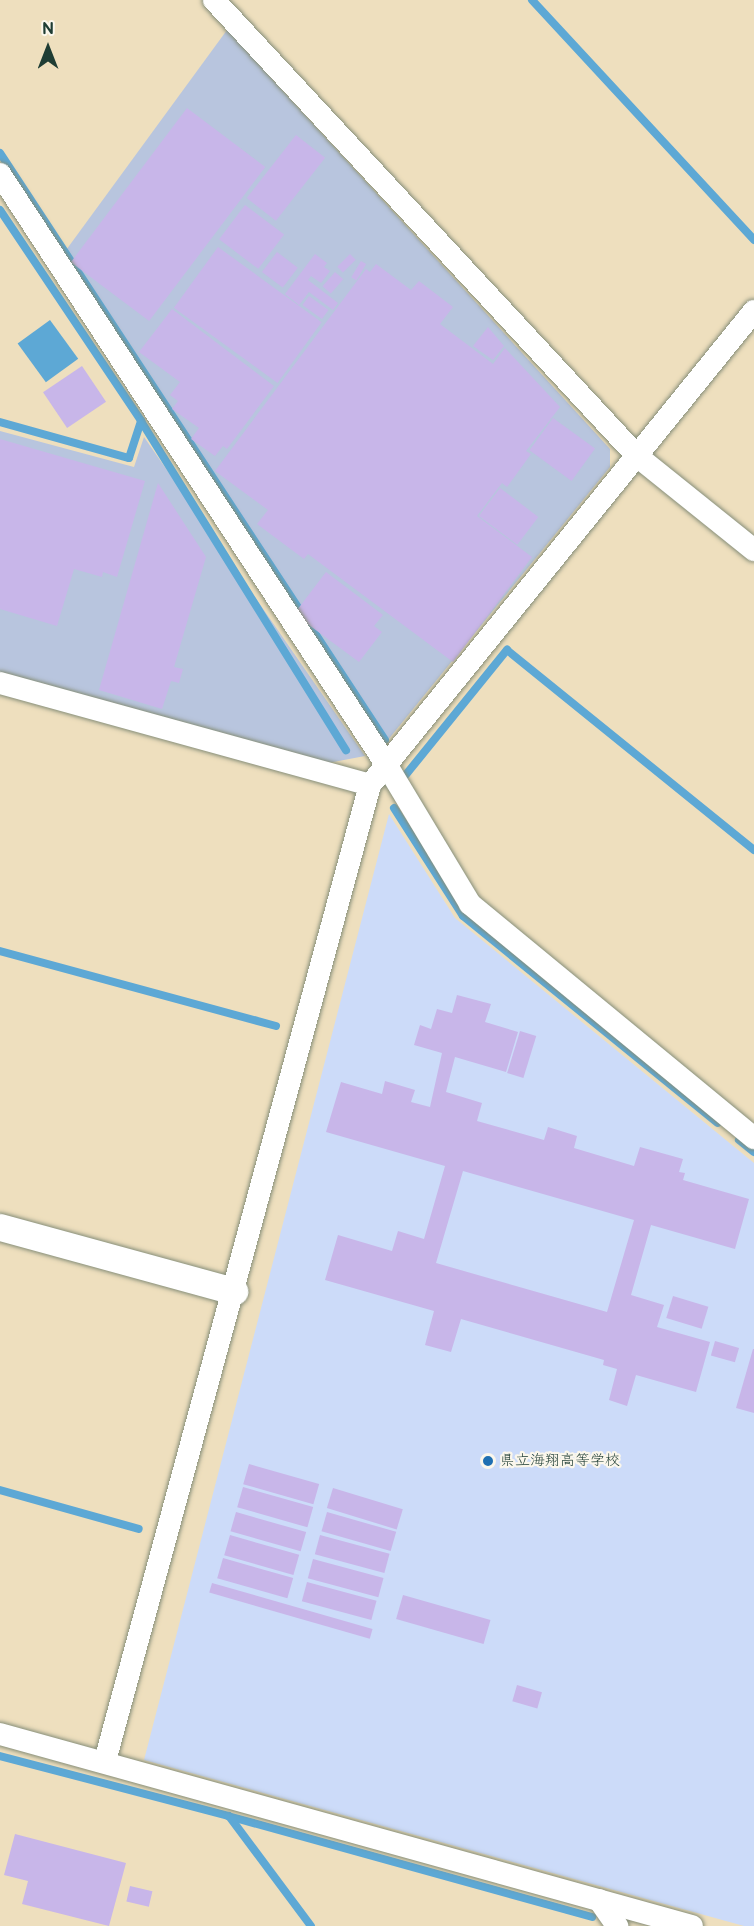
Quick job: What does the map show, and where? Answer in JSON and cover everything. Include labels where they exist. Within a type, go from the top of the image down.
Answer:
[{"type":"street","points":[[214,0],[637,456],[754,550]]},
{"type":"street","points":[[0,174],[386,764],[470,904],[754,1138]]},
{"type":"street","points":[[105,1761],[370,786],[754,311]]},
{"type":"street","points":[[0,683],[370,786]]},
{"type":"street","points":[[0,1227],[234,1291]]},
{"type":"street","points":[[0,1734],[105,1761],[692,1926]]},
{"type":"street","points":[[598,1900],[617,1926]]},
{"type":"shaded area","points":[[227,30],[610,449],[610,467],[383,746],[61,257]]},
{"type":"shaded area","points":[[0,431],[134,467],[144,437],[365,756],[328,763],[0,673]]},
{"type":"shaded area","name":"県立海翔高等学校","points":[[389,814],[455,918],[754,1163],[754,1926],[744,1926],[144,1760]]},
{"type":"water","points":[[50,320],[78,359],[46,382],[18,344]]},
{"type":"building","points":[[187,108],[265,167],[149,321],[71,262]]},
{"type":"building","points":[[296,135],[325,158],[276,221],[247,198]]},
{"type":"building","points":[[245,205],[284,234],[258,269],[219,239]]},
{"type":"building","points":[[218,247],[322,322],[277,383],[174,308]]},
{"type":"building","points":[[277,252],[298,268],[283,288],[262,272]]},
{"type":"building","points":[[315,254],[327,263],[324,267],[330,271],[321,283],[311,276],[308,280],[338,303],[333,310],[309,292],[299,305],[285,294]]},
{"type":"building","points":[[350,254],[356,260],[343,272],[337,267]]},
{"type":"building","points":[[361,261],[366,264],[356,280],[351,277]]},
{"type":"building","points":[[376,264],[411,290],[419,281],[453,307],[440,324],[493,364],[505,348],[560,407],[526,451],[531,454],[507,487],[502,483],[477,516],[532,557],[453,662],[308,554],[304,559],[257,524],[268,510],[215,471],[366,269],[370,272]]},
{"type":"building","points":[[335,272],[343,279],[331,294],[323,286]]},
{"type":"building","points":[[309,296],[328,310],[322,319],[303,305]]},
{"type":"building","points":[[172,309],[274,386],[227,449],[223,446],[215,456],[191,439],[199,428],[172,409],[178,401],[170,395],[180,382],[139,352]]},
{"type":"building","points":[[488,327],[504,346],[493,360],[473,346]]},
{"type":"building","points":[[82,366],[106,402],[67,428],[43,392]]},
{"type":"building","points":[[553,418],[595,449],[572,481],[529,450]]},
{"type":"building","points":[[0,439],[145,481],[117,577],[103,572],[102,577],[74,569],[57,626],[0,609]]},
{"type":"building","points":[[158,483],[206,557],[174,667],[183,669],[179,683],[171,681],[162,709],[99,690]]},
{"type":"building","points":[[500,488],[538,517],[517,545],[479,516]]},
{"type":"building","points":[[326,572],[383,615],[374,626],[382,632],[359,662],[294,614]]},
{"type":"building","points":[[457,995],[491,1004],[485,1022],[518,1032],[506,1072],[455,1057],[446,1092],[482,1103],[477,1121],[544,1140],[548,1127],[577,1136],[574,1148],[634,1166],[640,1147],[683,1159],[679,1172],[685,1173],[683,1180],[749,1199],[735,1249],[651,1225],[631,1295],[664,1305],[657,1327],[710,1342],[696,1392],[636,1375],[627,1406],[609,1400],[617,1369],[603,1365],[604,1360],[461,1319],[451,1352],[425,1345],[434,1311],[325,1280],[338,1235],[392,1251],[398,1231],[424,1239],[445,1166],[326,1132],[341,1082],[382,1094],[385,1081],[415,1090],[411,1102],[430,1107],[442,1053],[414,1045],[420,1025],[431,1029],[437,1009],[452,1013]],"holes":[[[463,1171],[634,1220],[607,1312],[436,1263]]]},
{"type":"building","points":[[520,1031],[536,1036],[523,1078],[507,1073]]},
{"type":"building","points":[[673,1296],[708,1307],[702,1329],[666,1318]]},
{"type":"building","points":[[715,1341],[739,1348],[735,1362],[711,1355]]},
{"type":"building","points":[[754,1349],[754,1413],[736,1408]]},
{"type":"building","points":[[249,1464],[319,1484],[313,1504],[243,1484]]},
{"type":"building","points":[[243,1487],[313,1507],[307,1527],[237,1507]]},
{"type":"building","points":[[333,1488],[403,1509],[397,1529],[327,1508]]},
{"type":"building","points":[[236,1512],[306,1532],[301,1551],[230,1531]]},
{"type":"building","points":[[327,1512],[396,1532],[391,1551],[321,1531]]},
{"type":"building","points":[[230,1535],[299,1555],[293,1575],[224,1555]]},
{"type":"building","points":[[320,1535],[390,1554],[384,1573],[315,1554]]},
{"type":"building","points":[[223,1558],[293,1578],[287,1598],[217,1578]]},
{"type":"building","points":[[313,1559],[384,1578],[378,1597],[308,1578]]},
{"type":"building","points":[[307,1582],[377,1601],[371,1620],[302,1601]]},
{"type":"building","points":[[212,1583],[373,1629],[370,1639],[209,1593]]},
{"type":"building","points":[[403,1595],[490,1620],[484,1644],[396,1619]]},
{"type":"building","points":[[517,1685],[542,1692],[537,1709],[512,1701]]},
{"type":"building","points":[[15,1834],[126,1863],[109,1926],[22,1904],[28,1881],[4,1875]]},
{"type":"building","points":[[130,1886],[152,1891],[149,1907],[126,1902]]},
{"type":"waterway","points":[[532,0],[754,240]]},
{"type":"waterway","points":[[0,153],[385,740]]},
{"type":"waterway","points":[[0,210],[141,421],[346,750]]},
{"type":"waterway","points":[[0,422],[129,458],[141,421]]},
{"type":"waterway","points":[[404,777],[507,650],[754,850]]},
{"type":"waterway","points":[[394,808],[463,916],[718,1123]]},
{"type":"waterway","points":[[0,951],[276,1026]]},
{"type":"waterway","points":[[739,1140],[754,1152]]},
{"type":"waterway","points":[[0,1490],[139,1529]]},
{"type":"waterway","points":[[0,1756],[228,1816],[592,1917]]},
{"type":"waterway","points":[[229,1816],[311,1926]]},
{"type":"place","name":"県立海翔高等学校","points":[[488,1461]]}]
